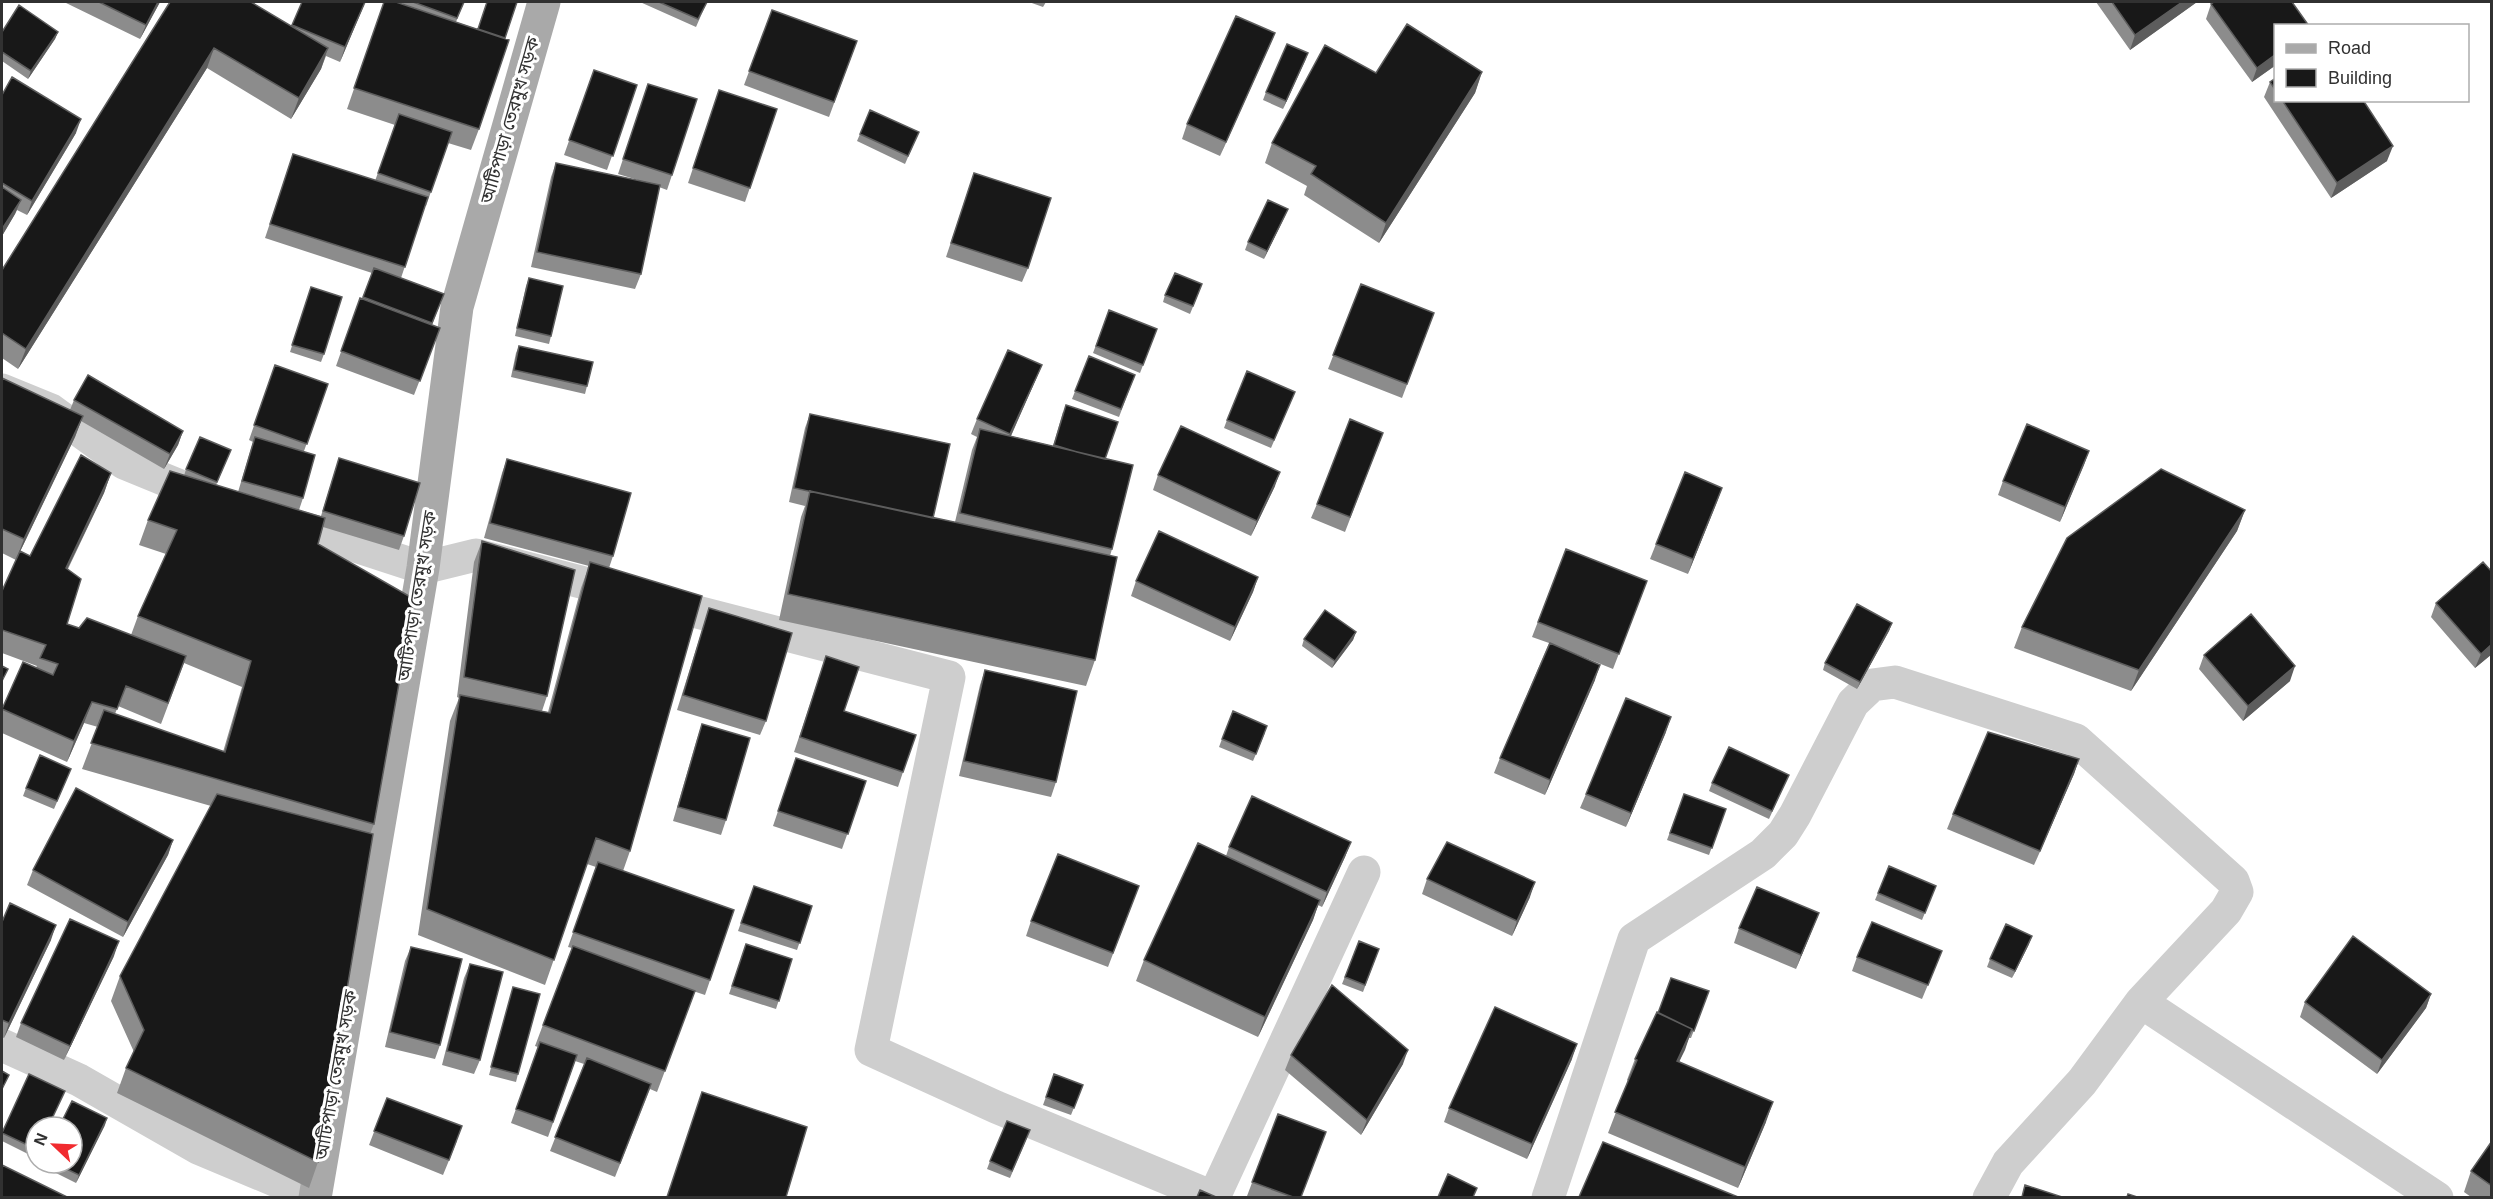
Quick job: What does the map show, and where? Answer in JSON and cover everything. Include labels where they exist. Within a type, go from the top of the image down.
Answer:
[{"type":"main road","name":"আটিপাড়া তেরমুখ সড়ক","points":[[315,1197],[423,568],[456,306],[544,2]]},
{"type":"street","points":[[2,390],[51,410],[124,463],[243,510],[423,568],[476,555],[949,677],[871,1050],[996,1107],[1215,1197],[1364,872]]},
{"type":"street","points":[[1548,1197],[1634,939],[1763,854],[1783,834],[1795,815],[1852,703],[1872,686],[1896,682],[2076,740],[2233,881],[2236,892],[2226,911],[2140,1002],[2082,1082],[2008,1163],[1989,1197]]},
{"type":"street","points":[[2140,1002],[2437,1197]]},
{"type":"street","points":[[2,1045],[79,1080],[198,1148],[315,1197]]},
{"type":"building","points":[[99,2],[158,2],[146,25]]},
{"type":"building","points":[[170,2],[251,2],[328,48],[299,98],[214,48],[26,349],[2,333],[2,270]]},
{"type":"building","points":[[302,2],[365,2],[345,47],[292,25]]},
{"type":"building","points":[[384,2],[396,2],[509,40],[479,129],[354,88]]},
{"type":"building","points":[[413,2],[464,2],[457,18]]},
{"type":"building","points":[[487,2],[517,2],[505,38],[478,29]]},
{"type":"building","points":[[659,2],[707,2],[698,19]]},
{"type":"building","points":[[2112,2],[2182,2],[2135,35]]},
{"type":"building","points":[[2214,2],[2292,2],[2308,24],[2274,24],[2274,55],[2257,68],[2211,4]]},
{"type":"building","points":[[19,5],[58,32],[31,71],[2,52],[2,32]]},
{"type":"building","points":[[772,10],[857,41],[834,102],[749,71]]},
{"type":"building","points":[[1236,16],[1275,33],[1226,142],[1187,124]]},
{"type":"building","points":[[1407,24],[1482,72],[1386,223],[1311,174],[1316,166],[1272,143],[1325,45],[1376,73]]},
{"type":"building","points":[[1287,44],[1308,53],[1286,101],[1266,92]]},
{"type":"building","points":[[594,70],[637,85],[613,156],[569,140]]},
{"type":"building","points":[[12,77],[81,119],[32,201],[2,183],[2,95]]},
{"type":"building","points":[[648,84],[697,99],[672,175],[623,159]]},
{"type":"building","points":[[719,90],[777,109],[750,188],[693,168]]},
{"type":"building","points":[[2283,102],[2364,102],[2393,146],[2337,183]]},
{"type":"building","points":[[870,110],[919,132],[908,156],[860,134]]},
{"type":"building","points":[[399,114],[452,132],[431,192],[378,173]]},
{"type":"building","points":[[293,154],[428,197],[405,267],[270,224]]},
{"type":"building","points":[[556,163],[660,185],[641,274],[537,252]]},
{"type":"building","points":[[974,173],[1051,198],[1028,268],[951,243]]},
{"type":"building","points":[[2,187],[21,200],[2,229]]},
{"type":"building","points":[[1268,200],[1288,209],[1267,251],[1248,242]]},
{"type":"building","points":[[374,268],[444,294],[432,323],[363,297]]},
{"type":"building","points":[[1175,273],[1202,284],[1193,306],[1165,295]]},
{"type":"building","points":[[529,278],[563,286],[551,336],[517,328]]},
{"type":"building","points":[[1361,284],[1434,313],[1407,384],[1333,355]]},
{"type":"building","points":[[311,287],[342,297],[324,354],[292,345]]},
{"type":"building","points":[[360,298],[440,328],[420,381],[341,351]]},
{"type":"building","points":[[1109,310],[1157,329],[1143,365],[1096,346]]},
{"type":"building","points":[[519,346],[593,362],[587,386],[514,370]]},
{"type":"building","points":[[1008,350],[1042,365],[1010,434],[977,419]]},
{"type":"building","points":[[1089,356],[1135,375],[1121,409],[1075,391]]},
{"type":"building","points":[[275,365],[328,384],[307,444],[254,425]]},
{"type":"building","points":[[1247,371],[1295,392],[1274,440],[1227,420]]},
{"type":"building","points":[[88,375],[183,431],[170,454],[74,400]]},
{"type":"building","points":[[2,378],[83,416],[24,539],[2,529]]},
{"type":"building","points":[[1066,405],[1118,422],[1105,459],[1054,445]]},
{"type":"building","points":[[810,414],[950,444],[933,518],[794,488]]},
{"type":"building","points":[[1350,419],[1383,433],[1350,517],[1317,504]]},
{"type":"building","points":[[2027,424],[2089,451],[2065,507],[2003,481]]},
{"type":"building","points":[[1181,426],[1280,472],[1257,521],[1158,475]]},
{"type":"building","points":[[980,429],[1133,465],[1112,549],[960,513]]},
{"type":"building","points":[[200,437],[231,450],[217,482],[186,469]]},
{"type":"building","points":[[255,437],[315,455],[303,498],[242,481]]},
{"type":"building","points":[[81,455],[111,473],[66,568],[81,579],[67,624],[79,628],[87,618],[186,656],[168,703],[126,686],[117,709],[92,702],[74,741],[2,709],[23,662],[53,675],[58,664],[40,658],[46,645],[2,630],[2,591],[20,551],[30,556]]},
{"type":"building","points":[[339,458],[420,483],[404,536],[323,511]]},
{"type":"building","points":[[507,459],[631,493],[613,556],[490,523]]},
{"type":"building","points":[[2161,469],[2245,510],[2139,670],[2022,627],[2067,538]]},
{"type":"building","points":[[170,471],[325,518],[318,544],[414,599],[374,824],[91,743],[104,710],[225,752],[251,661],[138,616],[177,530],[148,520]]},
{"type":"building","points":[[1685,472],[1722,488],[1693,559],[1656,544]]},
{"type":"building","points":[[810,491],[1117,557],[1095,660],[788,594]]},
{"type":"building","points":[[1159,531],[1258,577],[1235,627],[1136,581]]},
{"type":"building","points":[[482,541],[575,570],[547,696],[464,677]]},
{"type":"building","points":[[1566,549],[1647,581],[1619,654],[1538,622]]},
{"type":"building","points":[[590,562],[702,596],[630,851],[596,838],[554,960],[427,909],[460,695],[550,713]]},
{"type":"building","points":[[2483,562],[2492,572],[2492,644],[2481,654],[2436,603]]},
{"type":"building","points":[[1857,604],[1892,623],[1860,682],[1825,663]]},
{"type":"building","points":[[709,608],[792,633],[766,721],[683,695]]},
{"type":"building","points":[[1325,610],[1356,632],[1335,661],[1304,639]]},
{"type":"building","points":[[2251,614],[2295,666],[2248,706],[2204,655]]},
{"type":"building","points":[[1550,643],[1600,665],[1550,780],[1500,758]]},
{"type":"building","points":[[826,656],[859,667],[844,711],[916,735],[903,772],[800,737]]},
{"type":"building","points":[[2,666],[8,669],[2,681]]},
{"type":"building","points":[[985,670],[1077,691],[1056,782],[964,761]]},
{"type":"building","points":[[1626,698],[1671,717],[1631,813],[1586,794]]},
{"type":"building","points":[[1233,711],[1267,726],[1256,754],[1222,739]]},
{"type":"building","points":[[702,724],[750,738],[726,820],[678,807]]},
{"type":"building","points":[[1988,732],[2079,759],[2040,851],[1953,814]]},
{"type":"building","points":[[1729,747],[1789,775],[1772,811],[1712,783]]},
{"type":"building","points":[[40,755],[71,769],[57,801],[26,788]]},
{"type":"building","points":[[796,758],[866,781],[848,834],[778,811]]},
{"type":"building","points":[[76,788],[173,840],[128,922],[33,870]]},
{"type":"building","points":[[217,794],[373,834],[318,1162],[126,1068],[144,1030],[120,976]]},
{"type":"building","points":[[1684,794],[1726,809],[1712,848],[1670,833]]},
{"type":"building","points":[[1252,796],[1351,842],[1327,892],[1229,847]]},
{"type":"building","points":[[1447,842],[1535,882],[1517,921],[1427,879]]},
{"type":"building","points":[[1198,843],[1320,900],[1265,1017],[1144,960]]},
{"type":"building","points":[[1058,854],[1139,886],[1113,953],[1031,921]]},
{"type":"building","points":[[598,862],[734,910],[710,980],[573,932]]},
{"type":"building","points":[[1889,866],[1936,886],[1925,913],[1878,893]]},
{"type":"building","points":[[754,886],[812,906],[800,943],[741,923]]},
{"type":"building","points":[[1757,887],[1819,913],[1801,955],[1739,928]]},
{"type":"building","points":[[10,903],[56,925],[9,1023],[2,1020],[2,922]]},
{"type":"building","points":[[70,919],[119,941],[70,1046],[21,1023]]},
{"type":"building","points":[[1872,922],[1942,951],[1928,985],[1857,957]]},
{"type":"building","points":[[2006,924],[2032,936],[2015,971],[1990,959]]},
{"type":"building","points":[[2353,936],[2431,994],[2382,1060],[2305,1002]]},
{"type":"building","points":[[1359,941],[1379,949],[1365,985],[1345,977]]},
{"type":"building","points":[[746,944],[792,959],[779,1001],[732,986]]},
{"type":"building","points":[[573,946],[695,991],[665,1071],[543,1025]]},
{"type":"building","points":[[411,947],[462,959],[440,1045],[390,1032]]},
{"type":"building","points":[[470,964],[503,972],[480,1060],[447,1051]]},
{"type":"building","points":[[1671,978],[1709,991],[1694,1031],[1658,1013]]},
{"type":"building","points":[[1332,985],[1408,1050],[1367,1120],[1291,1055]]},
{"type":"building","points":[[513,987],[540,994],[518,1074],[491,1067]]},
{"type":"building","points":[[1495,1007],[1577,1044],[1532,1144],[1449,1108]]},
{"type":"building","points":[[1657,1012],[1692,1029],[1677,1061],[1773,1102],[1745,1167],[1615,1112],[1637,1060],[1635,1059]]},
{"type":"building","points":[[540,1042],[577,1055],[553,1122],[516,1109]]},
{"type":"building","points":[[587,1058],[651,1084],[620,1163],[555,1137]]},
{"type":"building","points":[[2,1071],[9,1075],[2,1089]]},
{"type":"building","points":[[29,1074],[65,1091],[54,1115],[24,1115],[24,1143],[2,1133]]},
{"type":"building","points":[[1054,1074],[1083,1085],[1074,1108],[1046,1097]]},
{"type":"building","points":[[702,1092],[807,1127],[786,1197],[667,1197]]},
{"type":"building","points":[[387,1098],[462,1126],[449,1160],[374,1131]]},
{"type":"building","points":[[72,1101],[107,1118],[84,1165],[84,1115],[65,1115]]},
{"type":"building","points":[[1278,1114],[1326,1132],[1301,1197],[1293,1197],[1252,1182]]},
{"type":"building","points":[[1007,1121],[1030,1130],[1012,1171],[990,1161]]},
{"type":"building","points":[[2492,1141],[2492,1186],[2471,1171]]},
{"type":"building","points":[[1603,1142],[1738,1197],[1579,1197]]},
{"type":"building","points":[[2,1165],[67,1197],[2,1197]]},
{"type":"building","points":[[1448,1174],[1477,1188],[1473,1197],[1438,1197]]},
{"type":"building","points":[[2025,1185],[2062,1197],[2022,1197]]},
{"type":"building","points":[[1200,1190],[1216,1197],[1197,1197]]}]
